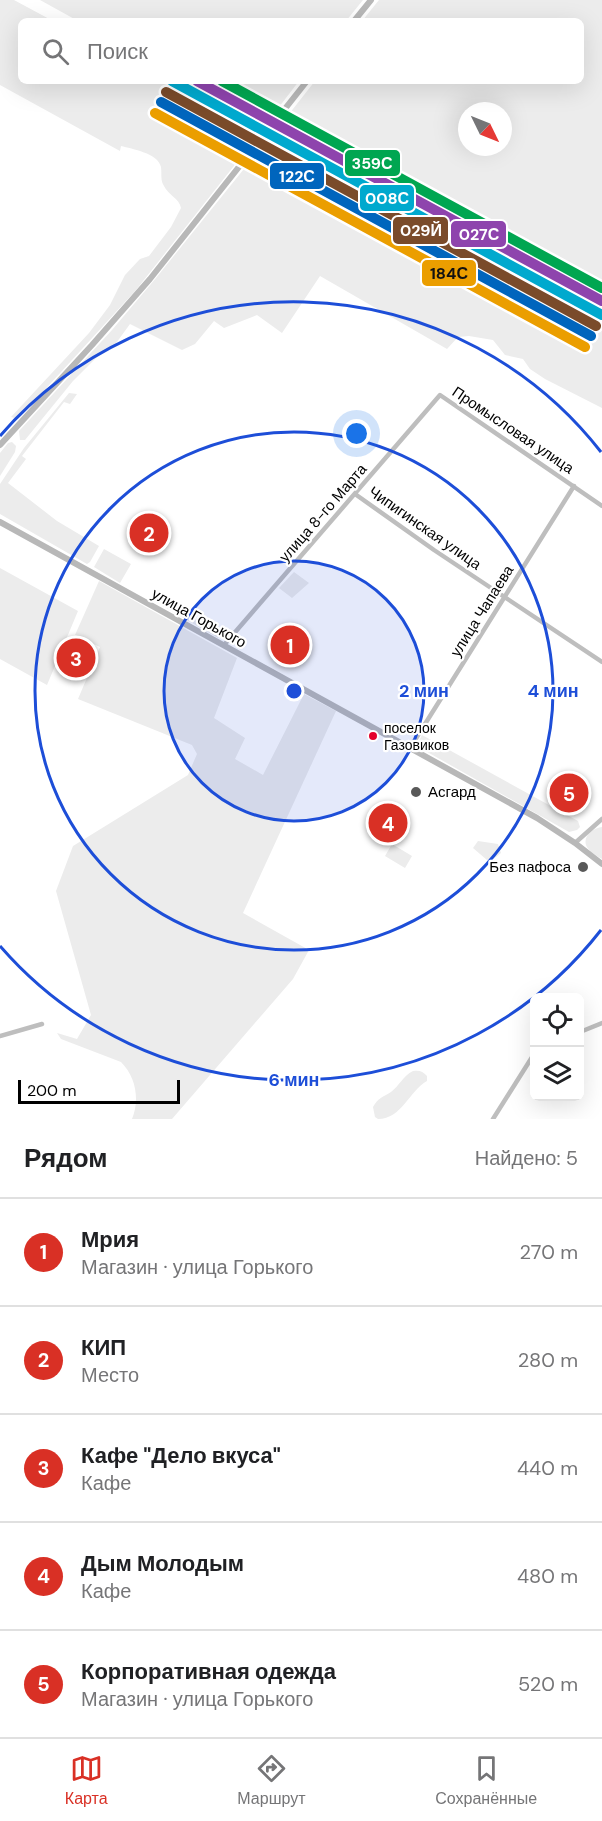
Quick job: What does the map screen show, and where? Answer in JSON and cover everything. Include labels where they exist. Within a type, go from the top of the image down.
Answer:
[{"type":"main road","points":[[356,18],[371,0]]},
{"type":"main road","points":[[0,445],[124,309],[305,84]]},
{"type":"main road","name":"улица Горького","points":[[0,522],[537,818],[602,864]]},
{"type":"street","name":"Промысловая улица","points":[[440,395],[602,506]]},
{"type":"street","name":"улица 8-го Марта","points":[[224,645],[440,395]]},
{"type":"street","name":"улица Чапаева","points":[[410,748],[574,486]]},
{"type":"street","name":"Чипигинская улица","points":[[355,494],[602,662]]},
{"type":"street","points":[[575,843],[602,819]]},
{"type":"street","points":[[584,1030],[602,1023]]},
{"type":"street","points":[[0,1036],[42,1024]]},
{"type":"street","points":[[493,1119],[530,1060]]},
{"type":"shaded area","points":[[0,0],[14,0],[47,18],[18,18],[18,84],[170,84],[260,133],[136,290],[18,419],[11,417],[89,333],[110,305],[125,275],[140,259],[149,256],[171,227],[181,208],[163,184],[161,167],[155,158],[144,152],[121,146],[120,151],[0,85]]},
{"type":"shaded area","points":[[40,0],[363,0],[348,18],[73,18]]},
{"type":"shaded area","points":[[379,0],[602,0],[602,305],[278,128],[313,84],[584,84],[584,18],[364,18]]},
{"type":"shaded area","points":[[193,84],[297,84],[266,124]]},
{"type":"shaded area","points":[[268,139],[602,319],[602,408],[545,379],[530,369],[523,359],[505,355],[493,340],[469,336],[458,337],[447,349],[320,276],[282,333],[257,315],[224,328],[214,321],[195,344],[182,350],[130,324],[114,346],[101,353],[73,381],[25,440],[20,440],[19,431],[112,330]]},
{"type":"shaded area","points":[[69,393],[77,394],[70,404],[64,402],[22,456],[26,459],[8,483],[57,521],[99,546],[87,564],[0,514],[0,484],[24,448]]},
{"type":"shaded area","points":[[12,442],[16,446],[15,452],[0,476],[0,453],[8,443]]},
{"type":"shaded area","points":[[104,549],[131,564],[120,583],[94,567]]},
{"type":"shaded area","points":[[0,568],[78,611],[47,685],[0,659]]},
{"type":"shaded area","points":[[294,572],[309,583],[292,598],[279,588]]},
{"type":"shaded area","points":[[99,581],[237,658],[214,718],[245,738],[235,759],[263,775],[304,694],[336,711],[243,913],[309,950],[293,979],[172,1119],[132,1119],[136,1104],[135,1089],[130,1075],[121,1062],[61,1039],[57,1033],[77,1039],[91,1015],[56,891],[73,846],[188,775],[197,754],[192,745],[78,699],[100,647],[75,635]]},
{"type":"shaded area","points":[[165,603],[220,634],[218,638],[163,606]]},
{"type":"shaded area","points":[[422,735],[578,821],[580,827],[569,832],[422,749],[418,743]]},
{"type":"shaded area","points":[[602,827],[602,859],[589,849],[585,841],[590,833]]},
{"type":"shaded area","points":[[478,841],[498,844],[501,853],[487,860],[473,848]]},
{"type":"shaded area","points":[[392,844],[412,856],[405,868],[385,856]]},
{"type":"shaded area","points":[[413,1071],[424,1073],[427,1081],[399,1110],[386,1118],[375,1117],[373,1107],[377,1102]]},
{"type":"transit line","name":"008С","points":[[178,84],[602,315]]},
{"type":"transit line","name":"027С","points":[[203,84],[602,301]]},
{"type":"transit line","name":"359С","points":[[228,84],[602,288]]},
{"type":"transit line","name":"029Й","points":[[166,92],[596,326]]},
{"type":"transit line","name":"122С","points":[[161,102],[591,336]]},
{"type":"transit line","name":"184С","points":[[155,113],[585,347]]},
{"type":"place","name":"КИП","points":[[149,533]]},
{"type":"place","name":"Мрия","points":[[290,645]]},
{"type":"place","name":"Кафе \"Дело вкуса\"","points":[[76,658]]},
{"type":"place","name":"поселок Газовиков","points":[[373,736]]},
{"type":"place","name":"Асгард","points":[[416,792]]},
{"type":"place","name":"Корпоративная одежда","points":[[569,793]]},
{"type":"place","name":"Дым Молодым","points":[[388,823]]},
{"type":"place","name":"Без пафоса","points":[[583,867]]}]
